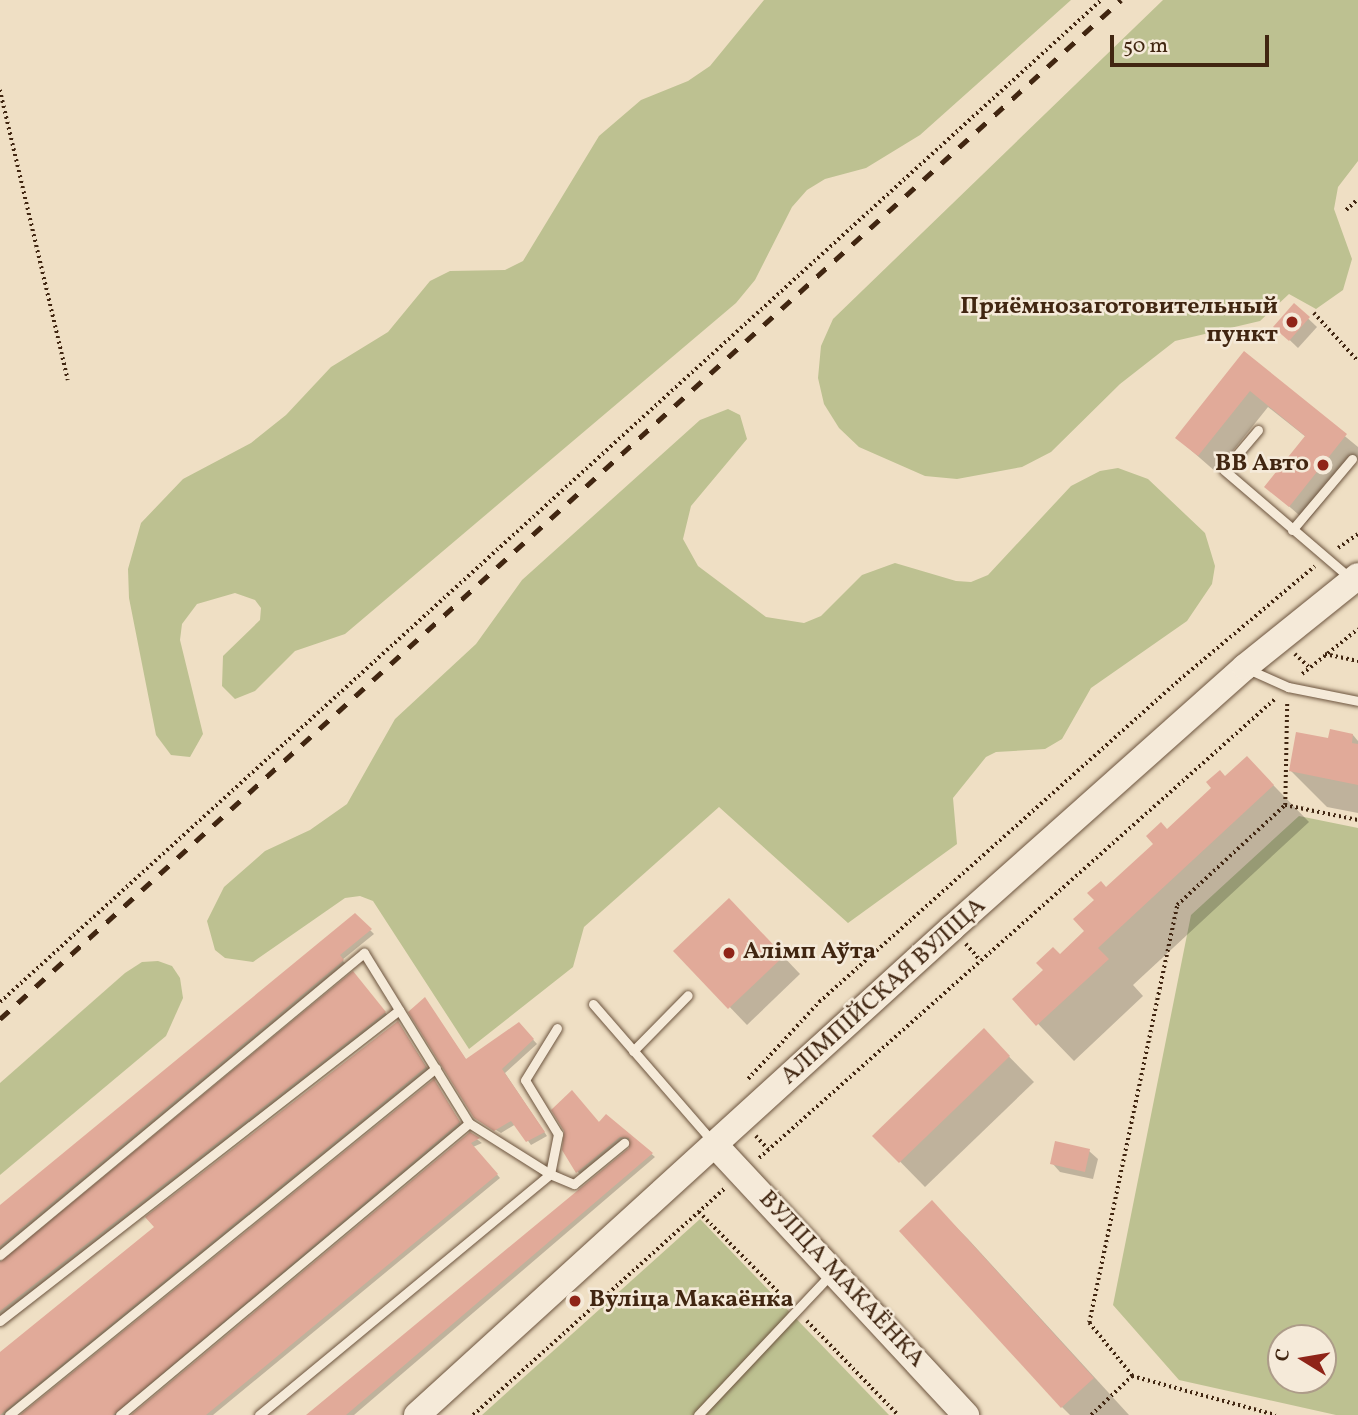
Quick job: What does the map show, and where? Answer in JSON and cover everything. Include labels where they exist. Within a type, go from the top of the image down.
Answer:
[{"type":"street","name":"АЛІМПІЙСКАЯ ВУЛІЦА","points":[[417,1415],[1245,667],[1355,578]]},
{"type":"street","name":"ВУЛІЦА МАКАЁНКА","points":[[715,1145],[967,1415]]},
{"type":"lane","points":[[1258,430],[1224,470],[1324,559],[1355,578]]},
{"type":"lane","points":[[1292,530],[1352,459]]},
{"type":"lane","points":[[1245,667],[1288,687],[1358,701]]},
{"type":"lane","points":[[0,1255],[364,953],[469,1123],[550,1174],[574,1184],[624,1143]]},
{"type":"lane","points":[[634,1051],[688,995]]},
{"type":"lane","points":[[593,1004],[715,1145]]},
{"type":"lane","points":[[0,1321],[399,1010]]},
{"type":"lane","points":[[260,1415],[550,1174],[558,1134],[525,1080],[557,1028]]},
{"type":"lane","points":[[9,1415],[436,1068]]},
{"type":"lane","points":[[120,1415],[469,1123]]},
{"type":"lane","points":[[698,1415],[834,1272]]},
{"type":"path","points":[[0,1002],[1101,0]]},
{"type":"path","points":[[0,90],[68,380]]},
{"type":"path","points":[[1346,210],[1358,199]]},
{"type":"path","points":[[1314,313],[1358,361]]},
{"type":"path","points":[[743,1084],[819,1002],[1179,680],[1324,559],[1358,534]]},
{"type":"path","points":[[473,1415],[1325,654],[1358,629]]},
{"type":"path","points":[[1325,654],[1358,662]]},
{"type":"path","points":[[1276,1415],[1132,1376],[1089,1323],[1178,905],[1285,805],[1288,687]]},
{"type":"path","points":[[1285,805],[1358,820]]},
{"type":"path","points":[[1091,1415],[1132,1376]]},
{"type":"green space","points":[[764,0],[1071,0],[920,135],[866,168],[825,179],[807,190],[792,207],[755,280],[736,303],[345,634],[295,651],[255,691],[235,699],[222,686],[223,656],[260,620],[261,608],[255,600],[235,593],[197,604],[182,624],[180,640],[203,734],[190,757],[171,755],[156,735],[129,598],[128,569],[141,523],[183,479],[251,443],[286,415],[331,367],[388,332],[430,281],[450,271],[505,270],[523,261],[599,136],[641,100],[688,81],[710,66]]},
{"type":"green space","points":[[1163,0],[1358,0],[1358,161],[1338,187],[1334,209],[1352,259],[1343,290],[1316,309],[1289,294],[1260,321],[1175,341],[1120,384],[1051,452],[1022,467],[957,479],[925,476],[859,447],[839,428],[824,404],[818,378],[821,346],[833,319]]},
{"type":"green space","points":[[728,409],[740,415],[747,439],[691,506],[683,539],[698,566],[766,617],[804,623],[821,616],[862,575],[895,563],[956,581],[971,582],[988,575],[1071,486],[1100,471],[1118,468],[1148,479],[1205,533],[1215,566],[1212,584],[1187,621],[1091,688],[1062,739],[1045,749],[996,752],[986,757],[953,798],[957,844],[848,923],[719,807],[584,927],[573,967],[469,1049],[373,901],[360,896],[345,898],[253,962],[225,958],[215,950],[207,921],[224,887],[265,851],[310,830],[347,804],[395,719],[476,644],[522,580],[700,420]]},
{"type":"green space","points":[[1299,816],[1358,828],[1358,1415],[1336,1415],[1179,1380],[1113,1305],[1191,915]]},
{"type":"green space","points":[[158,961],[172,966],[180,978],[183,998],[166,1036],[0,1175],[0,1083],[125,973],[142,962]]},
{"type":"green space","points":[[700,1219],[889,1415],[482,1415]]},
{"type":"building","name":"Приёмнозаготовительный пункт","points":[[1294,303],[1310,317],[1289,341],[1273,327]]},
{"type":"building","points":[[1244,351],[1347,434],[1289,507],[1264,487],[1305,436],[1250,391],[1198,456],[1175,438]]},
{"type":"building","points":[[1330,729],[1353,734],[1352,743],[1358,744],[1358,785],[1289,771],[1296,732],[1328,738]]},
{"type":"building","points":[[1247,756],[1274,785],[1098,948],[1109,959],[1036,1026],[1012,999],[1043,970],[1036,963],[1053,947],[1060,954],[1084,931],[1073,919],[1094,900],[1087,893],[1101,881],[1106,887],[1153,844],[1146,836],[1161,822],[1167,829],[1211,788],[1206,782],[1220,770],[1225,776]]},
{"type":"building","name":"Алімп Аўта","points":[[729,898],[784,956],[728,1009],[673,951]]},
{"type":"building","points":[[355,913],[372,929],[340,955],[344,960],[0,1246],[0,1205]]},
{"type":"building","points":[[353,971],[386,1012],[0,1311],[0,1262]]},
{"type":"building","points":[[425,997],[466,1059],[519,1022],[534,1039],[502,1069],[545,1132],[526,1142],[511,1121],[494,1131],[474,1118],[408,1012]]},
{"type":"building","points":[[398,1021],[426,1067],[0,1415],[0,1352],[154,1227],[145,1217]]},
{"type":"building","points":[[984,1028],[1010,1056],[899,1163],[872,1136]]},
{"type":"building","points":[[434,1079],[460,1122],[113,1415],[20,1415]]},
{"type":"building","points":[[572,1090],[599,1122],[606,1114],[653,1153],[346,1415],[306,1415],[629,1148],[629,1138],[620,1137],[576,1173],[562,1150],[564,1131],[551,1110]]},
{"type":"building","points":[[470,1132],[480,1138],[471,1143],[498,1174],[206,1415],[131,1415]]},
{"type":"building","points":[[1055,1141],[1090,1149],[1085,1172],[1050,1164]]},
{"type":"building","points":[[932,1200],[1094,1378],[1061,1408],[899,1231]]},
{"type":"railway","points":[[0,1019],[1121,0]]},
{"type":"place","name":"Приёмнозаготовительный пункт","points":[[1292,322]]},
{"type":"place","name":"ВВ Авто","points":[[1323,465]]},
{"type":"place","name":"Алімп Аўта","points":[[729,953]]},
{"type":"place","name":"Вуліца Макаёнка","points":[[575,1301]]}]
